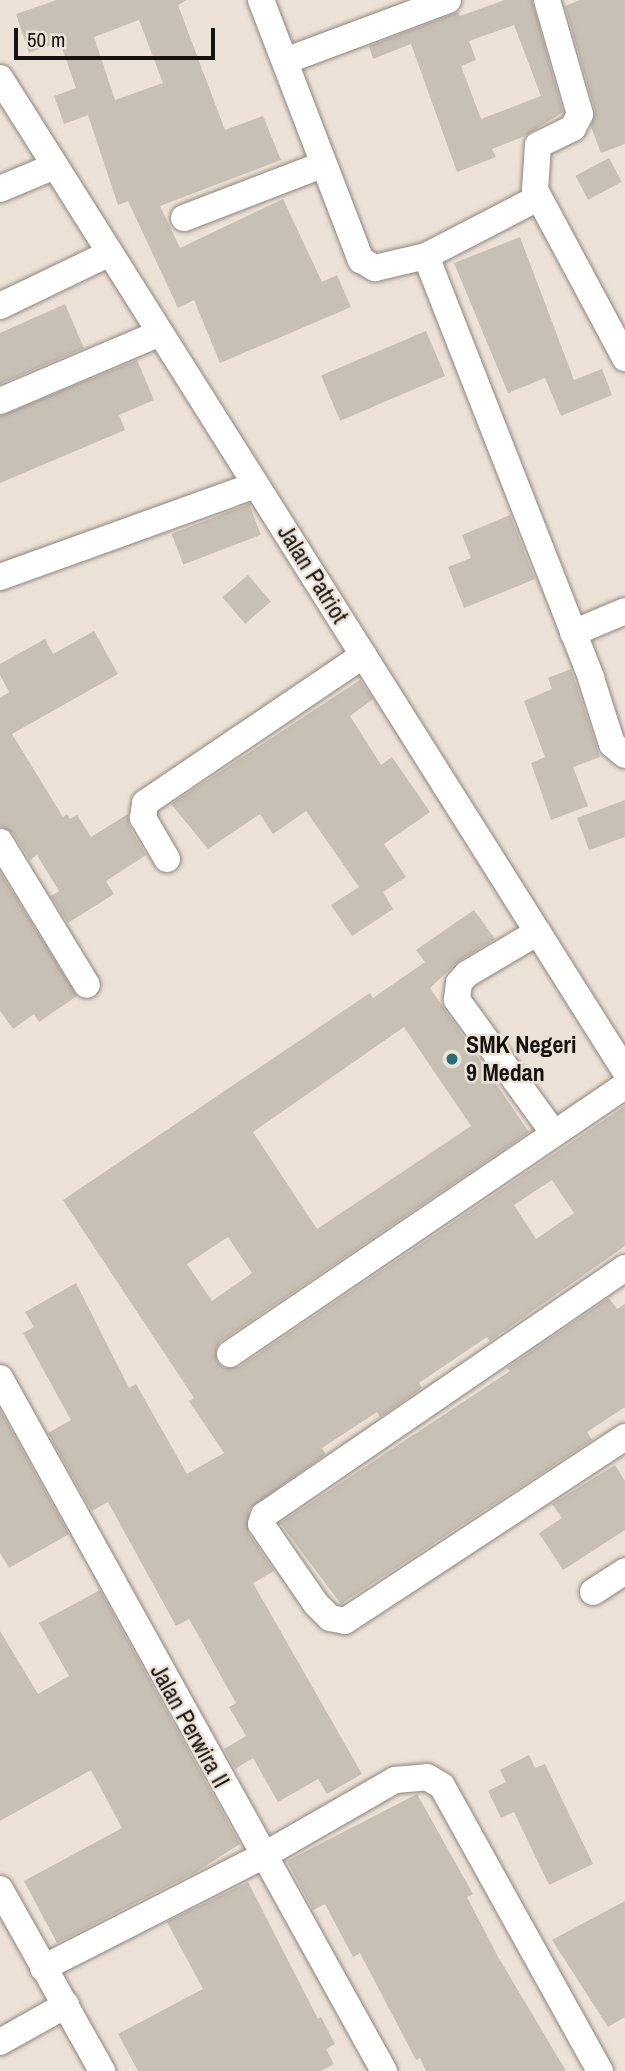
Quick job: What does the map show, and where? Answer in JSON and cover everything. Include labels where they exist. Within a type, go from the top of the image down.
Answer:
[{"type":"street","points":[[261,0],[354,248],[366,266],[384,267],[426,256],[538,198]]},
{"type":"street","points":[[285,61],[448,0]]},
{"type":"street","points":[[547,0],[580,114],[573,128],[538,145],[533,174],[538,198],[625,358]]},
{"type":"street","name":"Jalan Patriot","points":[[0,78],[625,1071]]},
{"type":"street","points":[[184,219],[322,165]]},
{"type":"street","points":[[0,189],[55,166]]},
{"type":"street","points":[[0,306],[110,253]]},
{"type":"street","points":[[426,256],[573,633],[612,744],[625,755]]},
{"type":"street","points":[[0,401],[160,333]]},
{"type":"street","points":[[0,577],[256,485]]},
{"type":"street","points":[[573,633],[625,611]]},
{"type":"street","points":[[167,859],[142,818],[145,803],[363,655]]},
{"type":"street","points":[[0,842],[87,985]]},
{"type":"street","points":[[538,932],[467,974],[459,983],[457,1000],[553,1132]]},
{"type":"street","points":[[230,1354],[553,1132],[625,1086]]},
{"type":"street","points":[[625,1268],[264,1516],[261,1524],[316,1604],[330,1618],[345,1621],[625,1437]]},
{"type":"street","name":"Jalan Perwira II","points":[[0,1378],[261,1857],[384,2071]]},
{"type":"street","points":[[593,1592],[625,1571]]},
{"type":"street","points":[[43,1968],[261,1857],[395,1780],[427,1777],[442,1786],[600,2071]]},
{"type":"street","points":[[0,1889],[102,2071]]},
{"type":"street","points":[[0,2042],[66,2005]]},
{"type":"building","points":[[57,0],[187,0],[178,5],[225,130],[263,116],[281,160],[160,206],[180,248],[283,199],[322,282],[337,275],[351,307],[220,363],[194,300],[178,308],[128,201],[118,205],[88,115],[64,124],[54,96],[76,88],[60,42],[29,53],[16,14]],"holes":[[[139,20],[163,83],[115,100],[94,37]]]},
{"type":"building","points":[[505,0],[532,0],[563,112],[525,136],[492,149],[496,157],[457,172],[411,44],[373,59],[369,46],[458,12],[460,16]],"holes":[[[514,25],[541,96],[481,119],[461,66],[476,60],[469,41]]]},
{"type":"building","points":[[580,0],[625,0],[625,144],[601,153],[591,127],[595,110],[565,6]]},
{"type":"building","points":[[609,158],[622,182],[588,200],[575,176]]},
{"type":"building","points":[[520,237],[574,380],[602,369],[612,395],[561,416],[545,378],[508,393],[454,263]]},
{"type":"building","points":[[65,304],[84,348],[0,384],[0,333]]},
{"type":"building","points":[[426,331],[445,376],[340,421],[321,376]]},
{"type":"building","points":[[137,360],[154,400],[119,415],[125,430],[0,483],[0,416]]},
{"type":"building","points":[[249,504],[261,535],[183,565],[172,534]]},
{"type":"building","points":[[510,515],[535,579],[464,608],[448,567],[471,558],[462,535]]},
{"type":"building","points":[[248,575],[271,601],[245,624],[222,597]]},
{"type":"building","points":[[94,631],[118,674],[12,734],[63,817],[67,814],[70,819],[77,815],[91,837],[128,814],[129,826],[146,855],[106,881],[114,894],[68,923],[51,896],[59,891],[37,855],[30,860],[13,833],[0,826],[0,698],[9,692],[0,675],[0,664],[45,639],[53,654]]},
{"type":"building","points":[[571,669],[600,757],[573,767],[588,806],[551,820],[531,763],[545,757],[524,701],[552,689],[548,678]]},
{"type":"building","points":[[360,680],[373,699],[350,716],[381,765],[392,757],[430,812],[384,844],[406,877],[383,892],[393,909],[352,936],[331,905],[359,887],[306,811],[273,834],[260,814],[208,849],[171,804]]},
{"type":"building","points":[[625,800],[625,837],[589,850],[577,818]]},
{"type":"building","points":[[0,872],[77,996],[39,1022],[34,1014],[13,1029],[0,1011]]},
{"type":"building","points":[[474,910],[495,939],[459,961],[430,988],[529,1132],[221,1341],[216,1348],[217,1362],[224,1368],[239,1367],[625,1106],[625,1246],[490,1341],[487,1337],[419,1383],[422,1388],[380,1417],[377,1412],[322,1448],[326,1454],[249,1509],[248,1532],[274,1571],[253,1583],[362,1774],[327,1794],[318,1779],[278,1802],[253,1758],[235,1769],[224,1749],[246,1736],[229,1707],[236,1703],[189,1619],[176,1626],[108,1502],[92,1511],[48,1433],[71,1420],[23,1333],[34,1327],[25,1312],[76,1283],[129,1388],[136,1384],[187,1474],[224,1453],[189,1401],[194,1398],[63,1200],[370,993],[373,998],[425,962],[416,950]],"holes":[[[404,1027],[471,1126],[317,1229],[253,1132]],[[552,1180],[574,1213],[536,1239],[514,1205]],[[228,1237],[252,1273],[212,1301],[187,1264]]]},
{"type":"building","points":[[609,1298],[617,1309],[625,1304],[625,1407],[587,1432],[592,1440],[341,1604],[280,1523],[510,1371],[507,1368]]},
{"type":"building","points":[[0,1410],[69,1534],[9,1568],[0,1553]]},
{"type":"building","points":[[615,1465],[625,1481],[625,1530],[563,1570],[539,1533],[562,1518],[552,1504]]},
{"type":"building","points":[[100,1590],[240,1844],[196,1872],[57,1943],[24,1881],[122,1828],[91,1770],[0,1821],[0,1631],[38,1694],[69,1676],[39,1623]]},
{"type":"building","points":[[529,1755],[535,1768],[545,1764],[593,1864],[549,1885],[514,1812],[501,1818],[488,1791],[506,1782],[500,1770]]},
{"type":"building","points":[[417,1794],[473,1894],[467,1897],[497,1955],[566,2071],[426,2071],[420,2058],[416,2060],[360,1953],[353,1957],[325,1904],[313,1910],[287,1861]]},
{"type":"building","points":[[248,1882],[318,2019],[321,2017],[335,2044],[326,2049],[334,2064],[321,2071],[138,2071],[118,2034],[203,1989],[167,1922]]},
{"type":"building","points":[[625,1901],[625,2017],[608,2027],[552,1940]]},
{"type":"place","name":"SMK Negeri 9 Medan","points":[[452,1059]]}]
